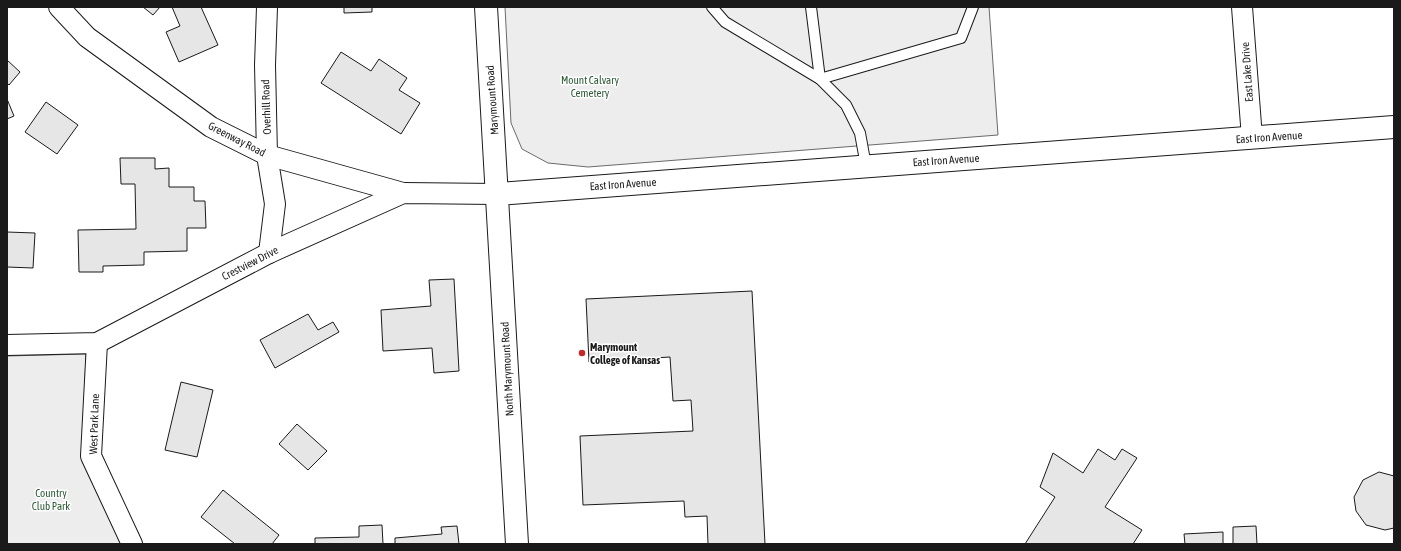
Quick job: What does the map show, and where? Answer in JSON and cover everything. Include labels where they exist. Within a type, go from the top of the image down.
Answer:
[{"type":"street","name":"Greenway Road","points":[[59,7],[87,37],[210,127],[268,155],[403,193]]},
{"type":"street","name":"Overhill Road","points":[[267,7],[265,65],[268,155],[275,204],[269,253]]},
{"type":"street","name":"Marymount Road","points":[[486,7],[497,194]]},
{"type":"street","name":"East Lake Drive","points":[[1242,7],[1252,138]]},
{"type":"street","name":"East Iron Avenue","points":[[497,194],[1394,127]]},
{"type":"street","name":"Crestview Drive","points":[[7,345],[97,343],[269,253],[403,193],[497,194]]},
{"type":"street","name":"North Marymount Road","points":[[497,194],[517,544]]},
{"type":"street","name":"West Park Lane","points":[[97,343],[91,456],[132,544]]},
{"type":"lane","points":[[712,7],[725,22],[820,79],[846,105],[860,133],[866,166]]},
{"type":"lane","points":[[811,7],[820,79]]},
{"type":"lane","points":[[820,79],[961,38],[973,7]]},
{"type":"shaded area","name":"Mount Calvary Cemetery","points":[[505,7],[989,7],[998,135],[588,167],[548,163],[522,149],[511,123]]},
{"type":"shaded area","name":"Country Club Park","points":[[86,354],[82,461],[121,544],[7,544],[7,356]]},
{"type":"building","points":[[143,7],[160,7],[153,15]]},
{"type":"building","points":[[172,7],[201,7],[218,45],[179,62],[166,32],[180,26]]},
{"type":"building","points":[[344,7],[372,7],[372,12],[344,13]]},
{"type":"building","points":[[341,52],[371,71],[379,59],[407,78],[399,90],[420,103],[401,134],[321,83]]},
{"type":"building","points":[[7,60],[20,72],[9,85],[7,83]]},
{"type":"building","points":[[7,99],[14,116],[7,119]]},
{"type":"building","points":[[46,102],[78,125],[57,154],[25,132]]},
{"type":"building","points":[[120,158],[155,158],[155,169],[169,168],[169,187],[194,187],[194,201],[205,201],[206,228],[187,228],[187,251],[144,252],[144,265],[103,266],[103,272],[79,272],[78,230],[136,229],[135,184],[121,184]]},
{"type":"building","points":[[7,232],[35,233],[33,268],[7,267]]},
{"type":"building","points":[[454,279],[459,371],[434,373],[432,348],[383,351],[381,310],[431,306],[429,280]]},
{"type":"building","points":[[752,291],[765,544],[708,544],[707,516],[685,517],[684,501],[583,505],[580,436],[693,431],[691,400],[673,401],[670,357],[589,362],[586,299]]},
{"type":"building","points":[[308,314],[318,330],[333,322],[339,332],[275,368],[260,340]]},
{"type":"building","points":[[181,382],[213,390],[197,457],[165,450]]},
{"type":"building","points":[[297,424],[327,451],[308,470],[279,444]]},
{"type":"building","points":[[1098,449],[1115,460],[1122,449],[1137,458],[1105,507],[1142,530],[1133,544],[1025,544],[1055,497],[1040,487],[1053,453],[1083,473]]},
{"type":"building","points":[[1379,472],[1394,476],[1394,528],[1385,530],[1366,525],[1356,511],[1354,497],[1363,480]]},
{"type":"building","points":[[223,490],[279,535],[272,544],[235,544],[201,517]]},
{"type":"building","points":[[382,525],[383,544],[315,544],[315,538],[359,537],[359,526]]},
{"type":"building","points":[[457,526],[459,544],[395,544],[395,538],[442,534],[441,527]]},
{"type":"building","points":[[1256,526],[1257,544],[1233,544],[1233,527]]},
{"type":"building","points":[[1223,532],[1223,544],[1185,544],[1184,534]]},
{"type":"place","name":"Marymount College of Kansas","points":[[582,353]]}]
